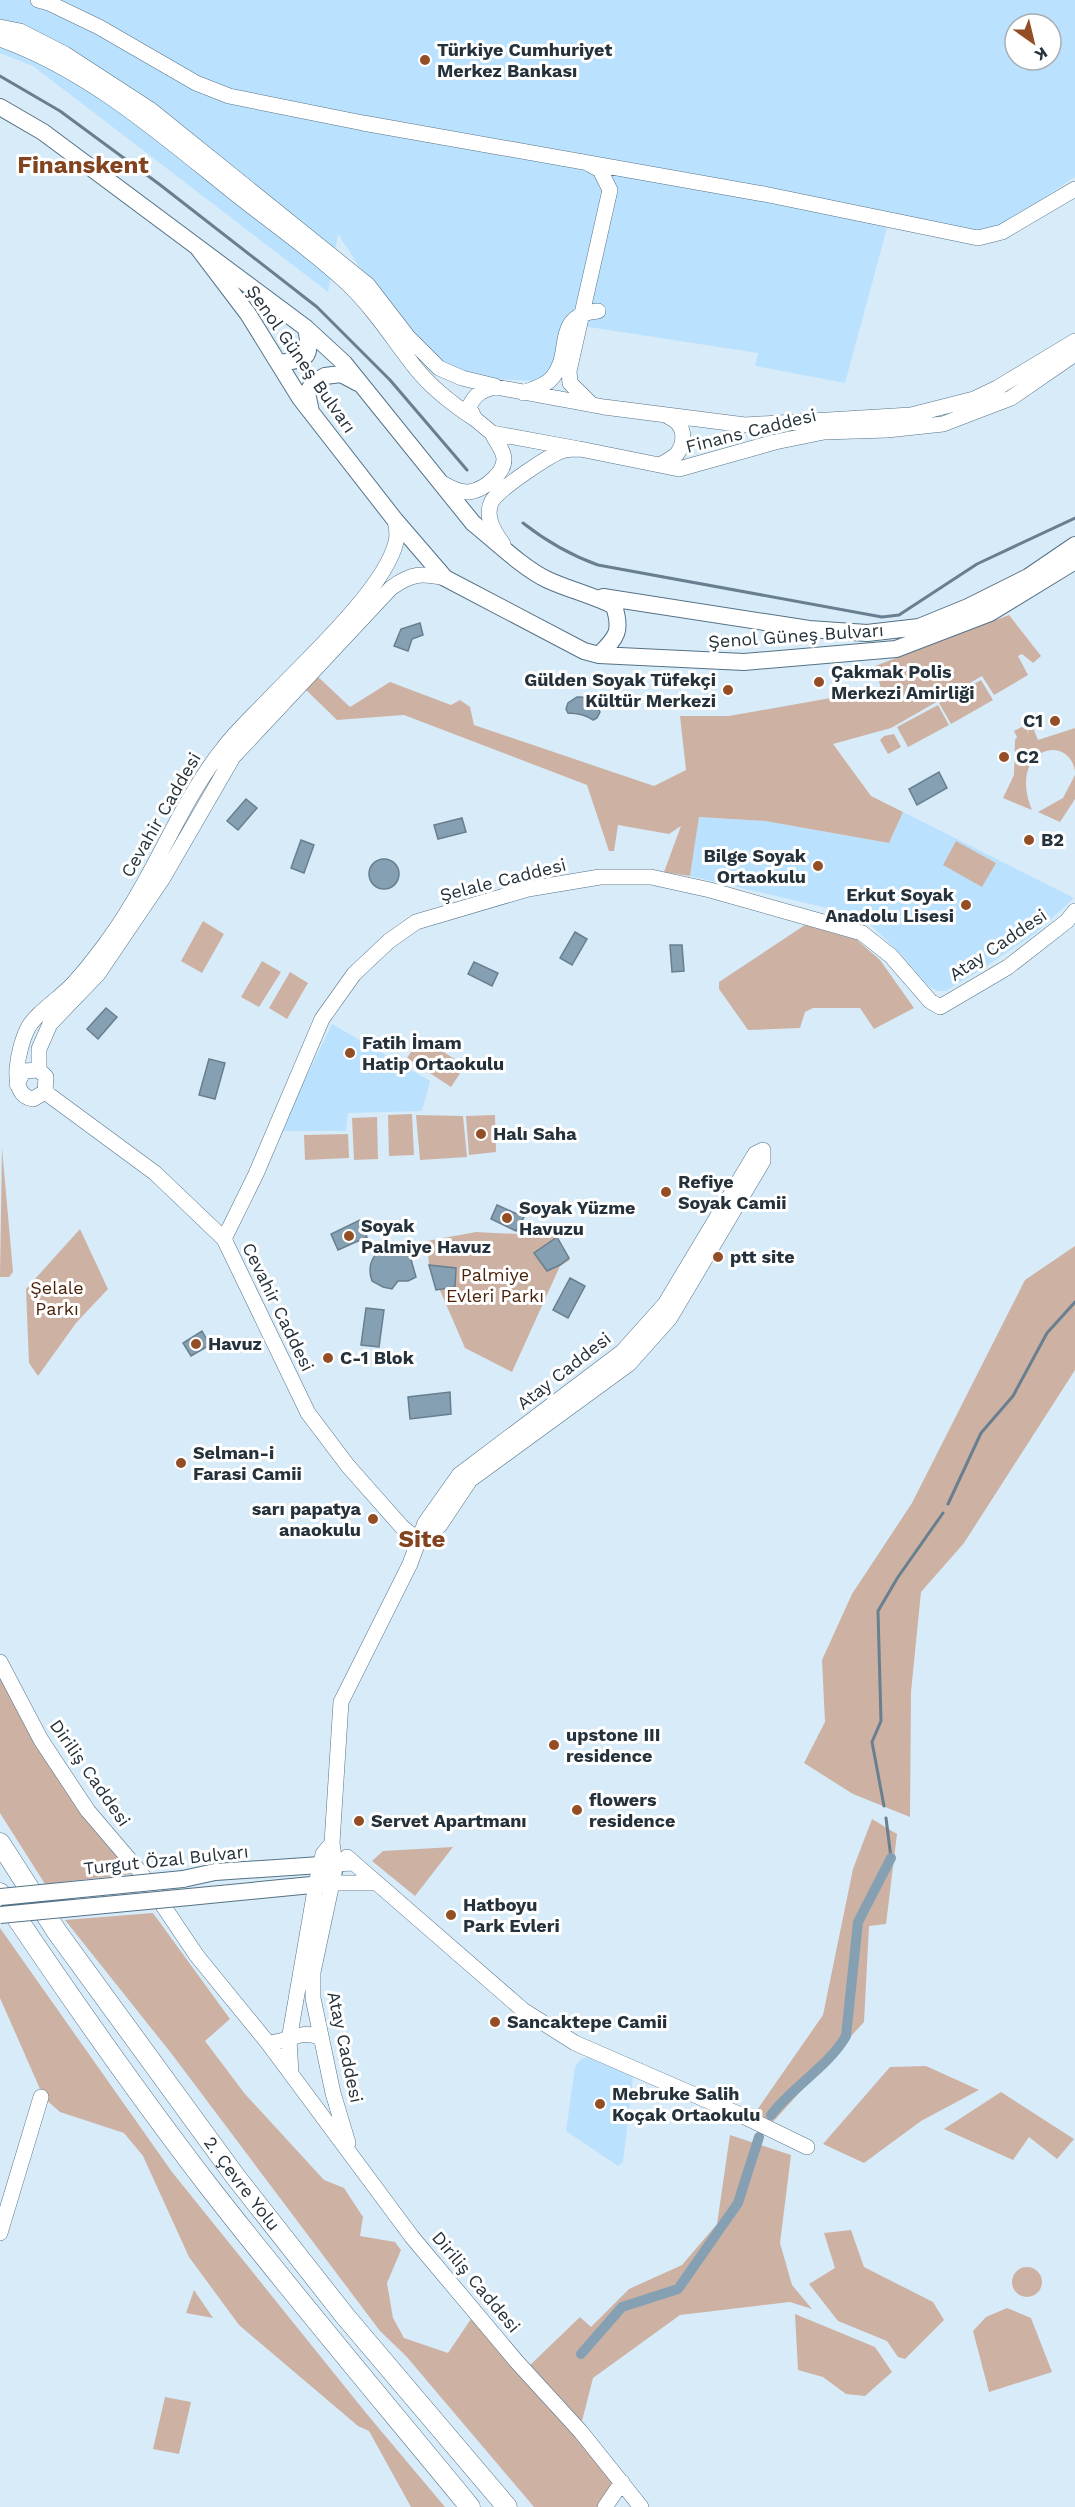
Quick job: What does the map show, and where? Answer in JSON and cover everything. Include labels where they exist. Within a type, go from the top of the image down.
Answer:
[{"type":"highway","name":"2. Çevre Yolu","points":[[0,1843],[57,1932],[235,2176],[345,2316],[507,2507]]},
{"type":"highway","name":"2. Çevre Yolu","points":[[0,1895],[58,1979],[209,2186],[306,2310],[470,2507]]},
{"type":"main road","name":"Şenol Güneş Bulvarı","points":[[0,107],[44,132],[306,328],[344,363],[473,523],[508,552],[547,579],[593,596],[809,629],[867,633],[919,627],[969,614],[990,613],[1068,558],[1075,544]]},
{"type":"main road","name":"Şenol Güneş Bulvarı","points":[[198,248],[248,314],[311,413],[395,520],[445,578],[573,645],[599,656],[744,662],[896,649],[969,614]]},
{"type":"main road","points":[[279,363],[302,360],[307,355],[309,347],[306,328]]},
{"type":"main road","points":[[311,413],[307,393],[313,383],[325,376],[341,374],[364,387]]},
{"type":"main road","points":[[593,596],[614,606],[618,619],[616,637],[599,656]]},
{"type":"main road","name":"Turgut Özal Bulvarı","points":[[0,1895],[183,1879],[216,1872],[327,1865]]},
{"type":"main road","name":"Atay Caddesi","points":[[324,1884],[327,1865]]},
{"type":"main road","points":[[0,1915],[324,1884]]},
{"type":"street","points":[[38,0],[99,27],[196,84],[229,96],[363,123],[764,194],[978,238],[1002,232],[1075,189]]},
{"type":"street","points":[[0,27],[20,31],[65,54],[151,110],[348,284],[372,309],[415,368],[446,400],[492,433],[504,455],[504,465],[485,485],[468,492],[453,489],[442,483]]},
{"type":"street","points":[[0,39],[54,62],[86,82],[245,193]]},
{"type":"street","points":[[586,162],[600,170],[610,190],[587,311],[569,371],[570,383],[593,405]]},
{"type":"street","name":"Finans Caddesi","points":[[245,193],[368,285],[408,337],[439,368],[462,378],[523,393],[668,416],[745,425],[911,415],[974,399],[997,388],[1075,341]]},
{"type":"street","points":[[523,393],[553,378],[573,320],[587,311]]},
{"type":"street","name":"Finans Caddesi","points":[[508,552],[492,529],[489,517],[492,501],[504,489],[541,462],[565,450],[579,449],[679,469],[775,441],[824,432],[887,430],[944,424],[1011,398],[1075,354]]},
{"type":"street","points":[[475,419],[469,407],[472,399],[482,390],[496,387]]},
{"type":"street","points":[[660,465],[676,455],[683,442],[683,428],[678,420],[668,416]]},
{"type":"street","points":[[492,433],[579,449]]},
{"type":"street","name":"Cevahir Caddesi","points":[[16,1084],[19,1059],[28,1027],[73,983],[130,908],[185,807],[222,749],[360,603],[380,576],[396,543],[398,531],[395,520]]},
{"type":"street","name":"Cevahir Caddesi","points":[[420,1542],[402,1527],[348,1466],[308,1413],[224,1239],[155,1173],[45,1092],[46,1077],[39,1070],[39,1049],[50,1024],[98,974],[163,878],[233,757],[391,588],[421,573],[445,578]]},
{"type":"street","name":"Şelale Caddesi","points":[[224,1239],[256,1173],[322,1019],[354,974],[389,941],[416,922],[528,890],[600,877],[651,877],[710,890],[862,933],[891,956],[930,1001],[940,1007]]},
{"type":"street","name":"Atay Caddesi","points":[[940,1007],[1008,967],[1067,921],[1075,911]]},
{"type":"street","points":[[39,1070],[24,1071],[16,1084],[20,1093],[27,1099],[38,1098],[45,1092]]},
{"type":"street","name":"Atay Caddesi","points":[[327,1865],[323,1854],[332,1843],[341,1702],[420,1542],[440,1524],[470,1480],[547,1415],[622,1353],[665,1304],[755,1154],[763,1150],[763,1161],[670,1318],[628,1364],[547,1415]]},
{"type":"street","name":"Diriliş Caddesi","points":[[0,1662],[41,1740],[88,1811],[141,1873],[197,1956],[268,2043],[412,2237],[581,2432],[641,2507]]},
{"type":"street","points":[[332,1843],[375,1883],[523,2010],[575,2043],[743,2116],[807,2147]]},
{"type":"street","points":[[327,1865],[354,1863]]},
{"type":"street","points":[[324,1884],[375,1883]]},
{"type":"street","name":"Atay Caddesi","points":[[324,1884],[313,1972],[313,1998],[333,2093],[350,2153]]},
{"type":"street","name":"Atay Caddesi","points":[[291,2074],[289,2040],[324,1884]]},
{"type":"street","points":[[268,2043],[289,2040],[301,2034],[311,2033],[321,2038]]},
{"type":"street","points":[[311,2101],[323,2099],[333,2093]]},
{"type":"street","points":[[0,2233],[41,2097]]},
{"type":"street","points":[[605,2507],[622,2482]]},
{"type":"shaded area","points":[[0,0],[1075,0],[1075,177],[1004,224],[982,233],[890,217],[845,383],[755,366],[758,353],[563,323],[550,382],[463,377],[432,358],[364,274],[338,234],[328,292],[33,66],[0,53]]},
{"type":"shaded area","points":[[420,623],[423,635],[412,639],[408,651],[394,646],[401,629]]},
{"type":"shaded area","points":[[577,697],[585,697],[594,702],[600,712],[597,718],[593,720],[584,715],[568,713],[566,709],[568,703]]},
{"type":"shaded area","points":[[939,772],[947,788],[917,805],[909,789]]},
{"type":"shaded area","points":[[246,799],[257,808],[238,830],[227,821]]},
{"type":"shaded area","name":"Erkut Soyak Anadolu Lisesi","points":[[903,812],[1074,898],[1037,932],[946,991],[938,991],[927,985],[900,953],[861,916],[690,876],[699,817],[765,821],[889,843]]},
{"type":"shaded area","points":[[462,818],[466,832],[438,839],[434,825]]},
{"type":"shaded area","points":[[301,840],[314,845],[304,873],[291,868]]},
{"type":"shaded area","points":[[384,859],[390,860],[398,868],[398,880],[390,888],[384,889],[378,888],[370,880],[369,874],[370,868],[378,860]]},
{"type":"shaded area","points":[[575,932],[587,939],[572,965],[560,958]]},
{"type":"shaded area","points":[[670,945],[682,945],[684,971],[672,972]]},
{"type":"shaded area","points":[[474,962],[498,973],[492,986],[468,974]]},
{"type":"shaded area","points":[[106,1008],[117,1017],[98,1039],[87,1029]]},
{"type":"shaded area","name":"Fatih İmam Hatip Ortaokulu","points":[[332,1024],[430,1081],[422,1111],[348,1113],[346,1131],[280,1131]]},
{"type":"shaded area","points":[[209,1059],[225,1063],[215,1099],[199,1095]]},
{"type":"shaded area","name":"Soyak Yüzme Havuzu","points":[[497,1205],[524,1217],[516,1231],[491,1219]]},
{"type":"shaded area","name":"Soyak Palmiye Havuz","points":[[360,1220],[367,1237],[338,1250],[331,1234]]},
{"type":"shaded area","points":[[557,1237],[569,1258],[547,1271],[534,1253]]},
{"type":"shaded area","points":[[393,1246],[408,1249],[416,1277],[408,1281],[398,1281],[392,1289],[372,1281],[370,1268],[377,1253]]},
{"type":"shaded area","points":[[429,1265],[456,1268],[455,1287],[436,1290]]},
{"type":"shaded area","points":[[570,1278],[585,1286],[568,1318],[553,1310]]},
{"type":"shaded area","points":[[366,1308],[384,1310],[379,1347],[361,1345]]},
{"type":"shaded area","name":"Havuz","points":[[202,1331],[210,1345],[191,1356],[183,1343]]},
{"type":"shaded area","points":[[450,1392],[451,1414],[410,1419],[408,1397]]},
{"type":"shaded area","name":"Mebruke Salih Koçak Ortaokulu","points":[[587,2057],[633,2077],[623,2162],[618,2166],[566,2131],[575,2067],[580,2060]]},
{"type":"green space","points":[[1009,615],[1041,656],[1033,663],[1022,654],[1018,656],[1028,675],[994,695],[982,676],[891,728],[833,744],[871,796],[903,812],[889,843],[765,821],[699,817],[690,876],[664,872],[681,826],[669,834],[618,825],[614,851],[609,851],[587,785],[404,715],[337,720],[303,687],[315,674],[350,707],[390,682],[451,705],[460,700],[470,707],[474,725],[654,786],[686,770],[680,716],[729,716],[881,689],[875,666]]},
{"type":"green space","points":[[981,680],[993,700],[951,724],[939,703]]},
{"type":"green space","points":[[938,705],[949,725],[908,747],[897,727]]},
{"type":"green space","points":[[1029,718],[1038,740],[1075,728],[1075,771],[1070,759],[1062,752],[1052,750],[1042,753],[1033,761],[1027,773],[1026,789],[1032,810],[1003,798],[1014,775],[1017,737],[1014,731],[1027,724],[1028,735]]},
{"type":"green space","points":[[894,734],[901,747],[888,754],[880,740],[884,736]]},
{"type":"green space","points":[[1075,775],[1075,799],[1060,822],[1038,812],[1063,798]]},
{"type":"green space","points":[[956,841],[996,863],[982,887],[943,865]]},
{"type":"green space","points":[[203,921],[224,934],[202,973],[181,961]]},
{"type":"green space","points":[[805,925],[857,940],[880,960],[914,1008],[874,1029],[860,1008],[813,1008],[805,1012],[800,1028],[748,1030],[719,989],[719,982]]},
{"type":"green space","points":[[262,961],[281,972],[259,1007],[241,997]]},
{"type":"green space","points":[[290,972],[308,983],[287,1019],[269,1008]]},
{"type":"green space","points":[[421,1037],[465,1066],[451,1087],[407,1058]]},
{"type":"green space","points":[[412,1114],[414,1155],[389,1156],[388,1115]]},
{"type":"green space","points":[[416,1115],[463,1116],[467,1157],[420,1160]]},
{"type":"green space","name":"Halı Saha","points":[[495,1115],[496,1152],[469,1155],[466,1116]]},
{"type":"green space","points":[[377,1117],[378,1159],[354,1160],[352,1118]]},
{"type":"green space","points":[[348,1134],[349,1158],[305,1160],[304,1135]]},
{"type":"green space","points":[[2,1148],[13,1272],[9,1277],[0,1277]]},
{"type":"green space","name":"Şelale Parkı","points":[[80,1229],[108,1289],[76,1323],[38,1376],[29,1363],[26,1289]]},
{"type":"green space","name":"Palmiye Evleri Parkı","points":[[476,1232],[557,1236],[570,1260],[560,1266],[512,1372],[465,1348],[429,1265],[427,1241]]},
{"type":"green space","points":[[1075,1246],[1075,1370],[964,1543],[921,1592],[911,1692],[910,1817],[853,1794],[804,1763],[825,1722],[822,1660],[852,1594],[912,1503],[1025,1280]]},
{"type":"green space","points":[[0,1674],[133,1874],[45,1884],[0,1813]]},
{"type":"green space","points":[[872,1819],[897,1834],[886,1924],[869,1926],[864,2022],[770,2125],[757,2110],[823,2015],[853,1869]]},
{"type":"green space","points":[[453,1847],[415,1896],[372,1861],[383,1851]]},
{"type":"green space","points":[[153,1913],[230,2019],[205,2041],[245,2094],[324,2180],[344,2188],[363,2217],[360,2236],[395,2242],[401,2250],[387,2283],[393,2318],[404,2338],[448,2353],[471,2319],[615,2480],[598,2507],[534,2507],[406,2356],[380,2331],[171,2053],[65,1920]]},
{"type":"green space","points":[[0,1928],[172,2172],[366,2413],[445,2507],[411,2507],[369,2431],[358,2426],[239,2325],[189,2257],[143,2156],[124,2133],[60,2112],[44,2098],[0,1998]]},
{"type":"green space","points":[[926,2066],[979,2090],[921,2121],[864,2163],[823,2144],[890,2067]]},
{"type":"green space","points":[[1001,2092],[1074,2139],[1057,2159],[1029,2137],[1013,2160],[944,2129]]},
{"type":"green space","points":[[730,2135],[791,2155],[780,2243],[792,2285],[812,2309],[790,2302],[680,2315],[593,2378],[581,2425],[528,2367],[580,2317],[591,2327],[629,2289],[682,2265],[717,2224]]},
{"type":"green space","points":[[851,2230],[864,2267],[933,2302],[944,2320],[905,2359],[898,2357],[887,2341],[838,2321],[809,2284],[835,2268],[824,2233]]},
{"type":"green space","points":[[1027,2267],[1037,2272],[1042,2282],[1037,2292],[1027,2297],[1017,2292],[1012,2282],[1017,2272]]},
{"type":"green space","points":[[194,2290],[213,2318],[186,2313]]},
{"type":"green space","points":[[1007,2308],[1031,2318],[1052,2372],[989,2392],[973,2331],[986,2317]]},
{"type":"green space","points":[[795,2314],[875,2347],[892,2372],[865,2396],[846,2394],[823,2377],[798,2370]]},
{"type":"green space","points":[[165,2397],[191,2402],[179,2454],[153,2449]]},
{"type":"waterway","points":[[0,76],[60,111],[159,184],[317,307],[390,380],[467,470]]},
{"type":"waterway","points":[[523,523],[559,547],[598,565],[882,617],[899,615],[977,564],[1075,518]]},
{"type":"waterway","points":[[948,1504],[981,1433],[1013,1396],[1047,1333],[1075,1302]]},
{"type":"waterway","points":[[884,1806],[872,1742],[881,1721],[878,1611],[898,1577],[943,1513]]},
{"type":"waterway","points":[[886,1818],[891,1858]]},
{"type":"waterway","points":[[771,2115],[830,2057],[846,2036],[858,1922],[891,1858]]},
{"type":"waterway","points":[[581,2354],[622,2307],[678,2289],[738,2203],[759,2137]]},
{"type":"place","name":"Türkiye Cumhuriyet Merkez Bankası","points":[[425,60]]},
{"type":"place","name":"Çakmak Polis Merkezi Amirliği","points":[[819,682]]},
{"type":"place","name":"Gülden Soyak Tüfekçi Kültür Merkezi","points":[[728,690]]},
{"type":"place","name":"C1","points":[[1055,721]]},
{"type":"place","name":"C2","points":[[1004,757]]},
{"type":"place","name":"B2","points":[[1029,840]]},
{"type":"place","name":"Bilge Soyak Ortaokulu","points":[[818,866]]},
{"type":"place","name":"Erkut Soyak Anadolu Lisesi","points":[[966,905]]},
{"type":"place","name":"Fatih İmam Hatip Ortaokulu","points":[[350,1053]]},
{"type":"place","name":"Halı Saha","points":[[481,1134]]},
{"type":"place","name":"Refiye Soyak Camii","points":[[666,1192]]},
{"type":"place","name":"Soyak Yüzme Havuzu","points":[[507,1218]]},
{"type":"place","name":"Soyak Palmiye Havuz","points":[[349,1236]]},
{"type":"place","name":"ptt site","points":[[718,1257]]},
{"type":"place","name":"Havuz","points":[[196,1344]]},
{"type":"place","name":"C-1 Blok","points":[[328,1358]]},
{"type":"place","name":"Selman-i Farasi Camii","points":[[181,1463]]},
{"type":"place","name":"sarı papatya anaokulu","points":[[373,1519]]},
{"type":"place","name":"upstone III residence","points":[[554,1745]]},
{"type":"place","name":"flowers residence","points":[[577,1810]]},
{"type":"place","name":"Servet Apartmanı","points":[[359,1821]]},
{"type":"place","name":"Hatboyu Park Evleri","points":[[451,1915]]},
{"type":"place","name":"Sancaktepe Camii","points":[[495,2022]]},
{"type":"place","name":"Mebruke Salih Koçak Ortaokulu","points":[[600,2104]]},
{"type":"district","name":"Finanskent","points":[[83,165]]},
{"type":"district","name":"Site","points":[[422,1539]]}]
